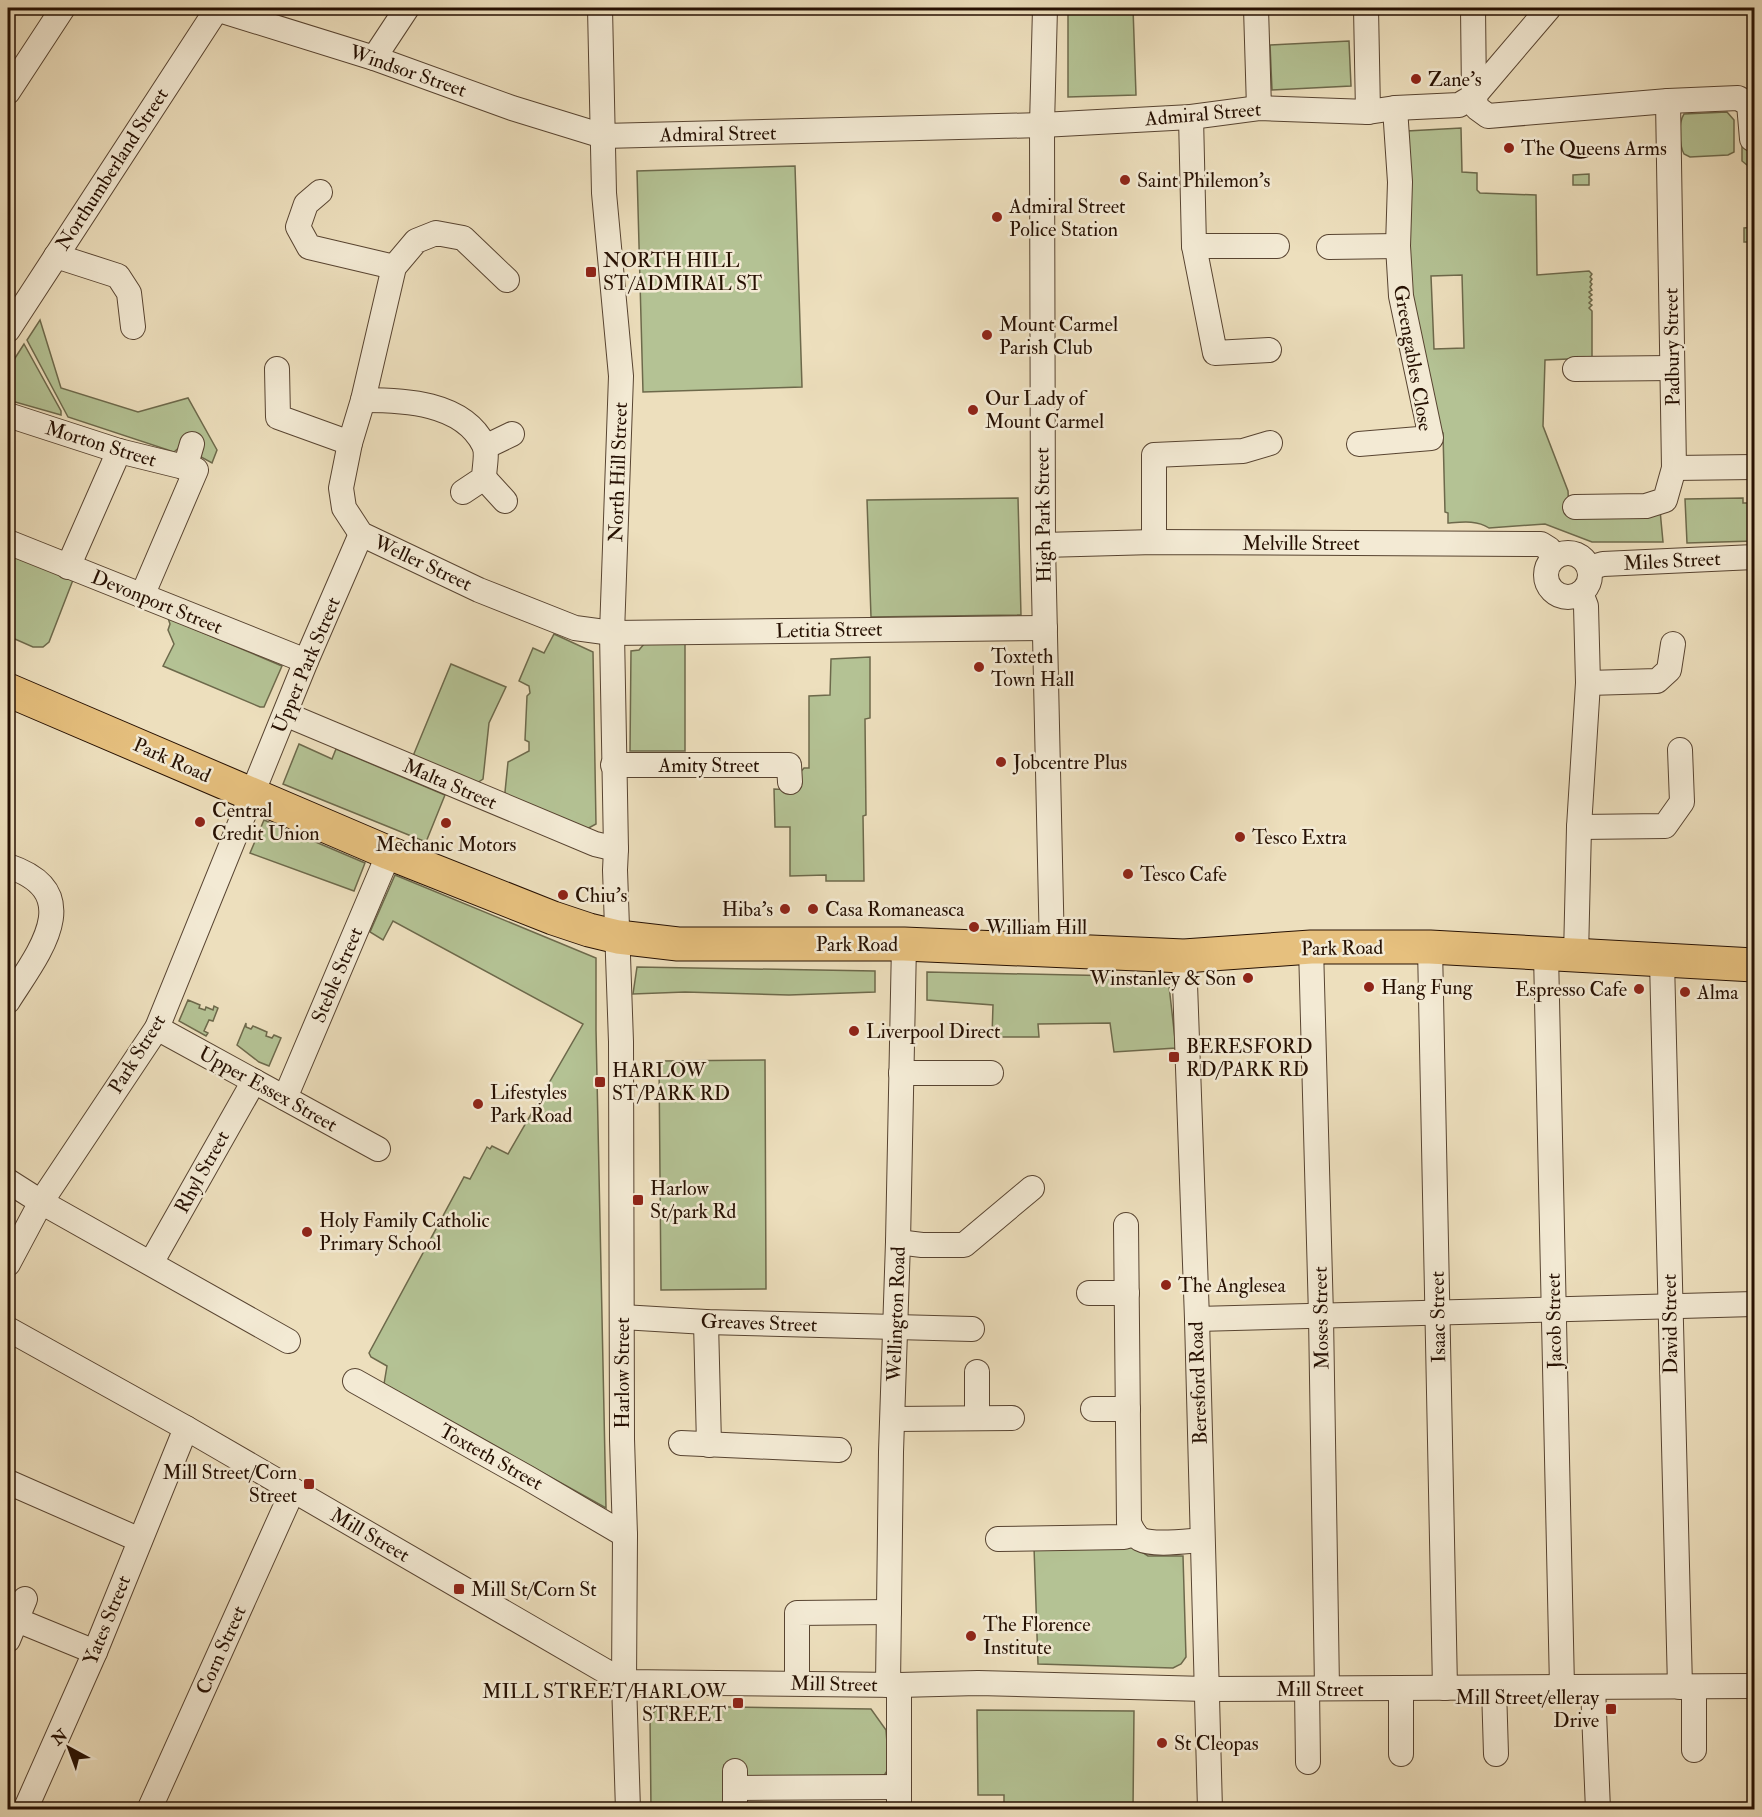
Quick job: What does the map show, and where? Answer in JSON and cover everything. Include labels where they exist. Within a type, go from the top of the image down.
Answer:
[{"type":"highway","name":"Park Road","points":[[8,690],[389,853],[553,918],[618,937],[678,944],[903,944],[1184,956],[1311,947],[1430,947],[1755,965]]},
{"type":"street","points":[[8,92],[63,8]]},
{"type":"street","name":"Windsor Street","points":[[215,8],[269,16],[374,58],[512,108],[603,136]]},
{"type":"street","name":"Northumberland Street","points":[[8,330],[215,8]]},
{"type":"street","points":[[374,58],[407,8]]},
{"type":"street","name":"North Hill Street","points":[[600,8],[604,193],[621,376],[612,633],[618,937]]},
{"type":"street","name":"High Park Street","points":[[1046,8],[1042,124],[1043,545],[1052,951]]},
{"type":"street","points":[[1256,8],[1259,108]]},
{"type":"street","points":[[1366,8],[1368,112]]},
{"type":"street","points":[[1473,8],[1474,96],[1477,108],[1488,116],[1668,101],[1738,98],[1749,104],[1752,139],[1755,140]]},
{"type":"street","points":[[1474,96],[1549,8]]},
{"type":"street","name":"Admiral Street","points":[[603,136],[1042,124],[1191,117],[1259,108],[1368,112],[1395,108],[1460,105],[1474,96]]},
{"type":"street","name":"Padbury Street","points":[[1575,507],[1646,506],[1665,500],[1674,468],[1668,101]]},
{"type":"street","name":"Greengables Close","points":[[1359,444],[1431,438],[1401,296],[1398,246],[1400,182],[1395,108]]},
{"type":"street","points":[[1191,117],[1194,246],[1215,353],[1269,350]]},
{"type":"street","points":[[320,192],[306,204],[298,227],[309,247],[394,267],[416,241],[436,233],[463,238],[507,280]]},
{"type":"street","points":[[1194,246],[1277,246]]},
{"type":"street","points":[[1329,247],[1398,246]]},
{"type":"street","points":[[56,256],[118,276],[129,293],[133,327]]},
{"type":"street","name":"Weller Street","points":[[394,267],[363,400],[350,444],[341,488],[344,508],[361,534],[480,590],[575,628],[612,633]]},
{"type":"street","points":[[1575,369],[1672,368]]},
{"type":"street","points":[[277,369],[278,417],[350,444]]},
{"type":"street","points":[[363,400],[403,400],[447,412],[468,426],[485,447],[484,478],[505,501]]},
{"type":"street","name":"Morton Street","points":[[8,415],[120,451],[191,469]]},
{"type":"street","points":[[485,447],[512,434]]},
{"type":"street","points":[[1154,542],[1154,455],[1244,451],[1270,443]]},
{"type":"street","points":[[142,596],[191,469],[192,444]]},
{"type":"street","points":[[68,567],[120,451]]},
{"type":"street","points":[[1674,468],[1755,467]]},
{"type":"street","points":[[463,492],[484,478]]},
{"type":"street","name":"Upper Park Street","points":[[252,796],[306,661],[361,534]]},
{"type":"street","name":"Devonport Street","points":[[8,542],[306,661]]},
{"type":"street","name":"Melville Street","points":[[1043,545],[1154,542],[1541,544],[1555,556],[1562,553],[1577,554],[1589,568]]},
{"type":"street","points":[[1555,556],[1546,569],[1546,577],[1550,588],[1559,595],[1566,597],[1581,593],[1589,580],[1589,568]]},
{"type":"street","name":"Miles Street","points":[[1589,568],[1603,564],[1755,557]]},
{"type":"street","points":[[1561,955],[1579,827],[1588,683],[1586,606],[1581,593]]},
{"type":"street","name":"Letitia Street","points":[[612,633],[1045,628]]},
{"type":"street","points":[[1588,683],[1657,681],[1669,670],[1673,644]]},
{"type":"street","name":"Malta Street","points":[[285,714],[595,844],[616,849]]},
{"type":"street","points":[[1579,827],[1665,826],[1682,802],[1680,750]]},
{"type":"street","name":"Amity Street","points":[[613,765],[789,765],[790,782]]},
{"type":"street","name":"Park Street","points":[[8,1264],[41,1202],[157,1028],[252,796]]},
{"type":"street","name":"Steble Street","points":[[285,1098],[389,853]]},
{"type":"street","points":[[8,866],[24,872],[39,882],[49,899],[53,916],[43,944],[8,1001]]},
{"type":"street","name":"Harlow Street","points":[[618,937],[621,1042],[622,1439],[627,1809]]},
{"type":"street","name":"Wellington Road","points":[[899,1798],[889,1612],[903,944]]},
{"type":"street","name":"Moses Street","points":[[1308,1762],[1317,1689],[1321,1316],[1311,947]]},
{"type":"street","name":"Isaac Street","points":[[1430,947],[1445,1688]]},
{"type":"street","name":"Jacob Street","points":[[1561,955],[1554,1310],[1562,1687]]},
{"type":"street","name":"Beresford Road","points":[[1184,956],[1197,1319],[1210,1809]]},
{"type":"street","name":"David Street","points":[[1662,961],[1670,1306],[1687,1687],[1694,1750]]},
{"type":"street","name":"Upper Essex Street","points":[[157,1028],[378,1149]]},
{"type":"street","points":[[901,1073],[991,1073]]},
{"type":"street","name":"Rhyl Street","points":[[151,1263],[254,1081]]},
{"type":"street","points":[[8,1181],[41,1202],[288,1341]]},
{"type":"street","points":[[898,1242],[922,1245],[964,1245],[1032,1188]]},
{"type":"street","points":[[1131,1236],[1127,1293],[1130,1523],[1135,1534],[1142,1540],[1154,1542],[1202,1540]]},
{"type":"street","points":[[1089,1293],[1127,1293]]},
{"type":"street","points":[[1197,1319],[1755,1304]]},
{"type":"street","name":"Greaves Street","points":[[622,1317],[706,1322],[972,1329]]},
{"type":"street","points":[[706,1322],[708,1445]]},
{"type":"street","name":"Mill Street","points":[[8,1329],[186,1428],[624,1682],[893,1685],[978,1683],[1206,1689],[1755,1686]]},
{"type":"street","points":[[976,1418],[977,1372]]},
{"type":"street","name":"Toxteth Street","points":[[356,1382],[625,1535]]},
{"type":"street","points":[[1093,1409],[1128,1409]]},
{"type":"street","points":[[893,1419],[1012,1418]]},
{"type":"street","name":"Yates Street","points":[[25,1809],[94,1652],[186,1428]]},
{"type":"street","points":[[681,1443],[839,1450]]},
{"type":"street","points":[[8,1482],[140,1540]]},
{"type":"street","name":"Corn Street","points":[[149,1809],[293,1490]]},
{"type":"street","points":[[998,1539],[1124,1538],[1135,1534]]},
{"type":"street","points":[[797,1683],[797,1613],[889,1612]]},
{"type":"street","points":[[17,1620],[94,1652]]},
{"type":"street","points":[[1593,1687],[1598,1809]]},
{"type":"street","points":[[1401,1688],[1401,1754]]},
{"type":"street","points":[[1494,1688],[1496,1754]]},
{"type":"street","points":[[735,1789],[899,1798]]},
{"type":"green space","points":[[1068,8],[1133,8],[1136,95],[1068,97]]},
{"type":"green space","points":[[1349,41],[1351,86],[1272,90],[1270,45]]},
{"type":"green space","points":[[1727,112],[1734,120],[1734,152],[1728,155],[1690,157],[1684,154],[1680,134],[1684,114]]},
{"type":"green space","points":[[1461,128],[1462,172],[1477,173],[1477,190],[1480,193],[1536,195],[1537,275],[1589,271],[1592,274],[1590,287],[1592,290],[1589,292],[1592,295],[1589,297],[1592,300],[1589,303],[1592,305],[1589,308],[1592,311],[1592,358],[1545,360],[1543,426],[1568,491],[1569,510],[1660,510],[1663,542],[1592,542],[1545,524],[1489,528],[1474,523],[1448,523],[1448,513],[1445,512],[1443,433],[1439,427],[1406,295],[1407,131]],"holes":[[[1462,275],[1464,348],[1434,349],[1431,276]]]},
{"type":"green space","points":[[1742,145],[1748,150],[1754,150],[1754,165],[1747,165],[1742,161]]},
{"type":"green space","points":[[795,166],[802,387],[643,392],[637,171]]},
{"type":"green space","points":[[1589,174],[1589,185],[1573,185],[1573,175]]},
{"type":"green space","points":[[1754,227],[1754,242],[1744,242],[1744,228]]},
{"type":"green space","points":[[40,320],[61,388],[138,412],[188,398],[217,450],[212,463],[181,446],[174,452],[68,417],[27,340]]},
{"type":"green space","points":[[24,344],[61,411],[61,415],[8,400],[8,369]]},
{"type":"green space","points":[[1018,498],[1021,615],[871,617],[867,500]]},
{"type":"green space","points":[[1743,498],[1743,503],[1754,503],[1754,541],[1687,543],[1685,499]]},
{"type":"green space","points":[[8,550],[73,580],[49,642],[43,647],[33,647],[8,636]]},
{"type":"green space","points":[[168,618],[282,666],[264,707],[163,666],[174,644],[168,630],[170,624]]},
{"type":"green space","points":[[554,634],[593,652],[596,824],[585,830],[506,795],[505,792],[508,762],[529,751],[529,742],[525,740],[529,686],[519,681],[533,648],[544,653]]},
{"type":"green space","points":[[685,643],[685,751],[630,751],[631,651],[639,650],[644,644]]},
{"type":"green space","points":[[870,657],[870,718],[865,719],[864,881],[826,881],[826,875],[790,876],[790,827],[775,827],[774,789],[792,790],[791,783],[804,768],[809,768],[809,696],[830,695],[831,659]]},
{"type":"green space","points":[[451,664],[506,687],[489,723],[483,779],[477,783],[413,756]]},
{"type":"green space","points":[[299,744],[332,759],[336,749],[445,795],[426,842],[283,784]]},
{"type":"green space","points":[[264,820],[365,863],[354,891],[250,853]]},
{"type":"green space","points":[[395,875],[596,958],[606,1508],[384,1384],[387,1366],[371,1357],[369,1353],[464,1177],[470,1179],[487,1147],[490,1149],[492,1146],[508,1154],[583,1024],[393,921],[383,940],[370,932]]},
{"type":"green space","points":[[637,967],[875,971],[875,992],[789,995],[685,992],[633,994]]},
{"type":"green space","points":[[927,972],[1168,977],[1176,1048],[1114,1052],[1110,1023],[1038,1024],[1039,1037],[992,1037],[993,1005],[927,1000]]},
{"type":"green space","points":[[188,1000],[205,1010],[206,1007],[213,1010],[214,1006],[218,1008],[213,1021],[209,1020],[204,1031],[208,1033],[206,1036],[179,1021]]},
{"type":"green space","points":[[246,1023],[246,1027],[251,1029],[253,1026],[267,1032],[266,1036],[272,1038],[274,1035],[281,1038],[269,1066],[259,1062],[237,1045]]},
{"type":"green space","points":[[765,1060],[766,1289],[661,1290],[659,1061]]},
{"type":"green space","points":[[1128,1543],[1148,1556],[1183,1556],[1186,1657],[1181,1664],[1173,1668],[1038,1664],[1034,1547]]},
{"type":"green space","points":[[659,1706],[871,1709],[886,1730],[889,1768],[879,1778],[745,1777],[743,1764],[724,1765],[723,1809],[651,1809],[650,1717]]},
{"type":"green space","points":[[977,1710],[1134,1711],[1133,1809],[1004,1809],[1004,1795],[978,1795]]},
{"type":"place","name":"Zane's","points":[[1416,79]]},
{"type":"place","name":"The Queens Arms","points":[[1509,148]]},
{"type":"place","name":"Saint Philemon's","points":[[1125,180]]},
{"type":"place","name":"Admiral Street Police Station","points":[[997,217]]},
{"type":"place","name":"NORTH HILL ST/ADMIRAL ST","points":[[591,272]]},
{"type":"place","name":"Mount Carmel Parish Club","points":[[987,335]]},
{"type":"place","name":"Our Lady of Mount Carmel","points":[[973,410]]},
{"type":"place","name":"Toxteth Town Hall","points":[[979,667]]},
{"type":"place","name":"Jobcentre Plus","points":[[1001,762]]},
{"type":"place","name":"Central Credit Union","points":[[200,822]]},
{"type":"place","name":"Mechanic Motors","points":[[446,823]]},
{"type":"place","name":"Tesco Extra","points":[[1240,837]]},
{"type":"place","name":"Tesco Cafe","points":[[1128,874]]},
{"type":"place","name":"Chiu's","points":[[563,895]]},
{"type":"place","name":"Hiba's","points":[[785,909]]},
{"type":"place","name":"Casa Romaneasca","points":[[813,909]]},
{"type":"place","name":"William Hill","points":[[974,927]]},
{"type":"place","name":"Winstanley & Son","points":[[1248,978]]},
{"type":"place","name":"Hang Fung","points":[[1369,987]]},
{"type":"place","name":"Espresso Cafe","points":[[1639,989]]},
{"type":"place","name":"Alma","points":[[1685,992]]},
{"type":"place","name":"Liverpool Direct","points":[[854,1031]]},
{"type":"place","name":"BERESFORD RD/PARK RD","points":[[1174,1057]]},
{"type":"place","name":"HARLOW ST/PARK RD","points":[[600,1082]]},
{"type":"place","name":"Lifestyles Park Road","points":[[478,1104]]},
{"type":"place","name":"Harlow St/park Rd","points":[[638,1200]]},
{"type":"place","name":"Holy Family Catholic Primary School","points":[[307,1232]]},
{"type":"place","name":"The Anglesea","points":[[1166,1285]]},
{"type":"place","name":"Mill Street/Corn Street","points":[[309,1484]]},
{"type":"place","name":"Mill St/Corn St","points":[[459,1589]]},
{"type":"place","name":"The Florence Institute","points":[[971,1636]]},
{"type":"place","name":"MILL STREET/HARLOW STREET","points":[[738,1703]]},
{"type":"place","name":"Mill Street/elleray Drive","points":[[1611,1709]]},
{"type":"place","name":"St Cleopas","points":[[1162,1743]]}]
